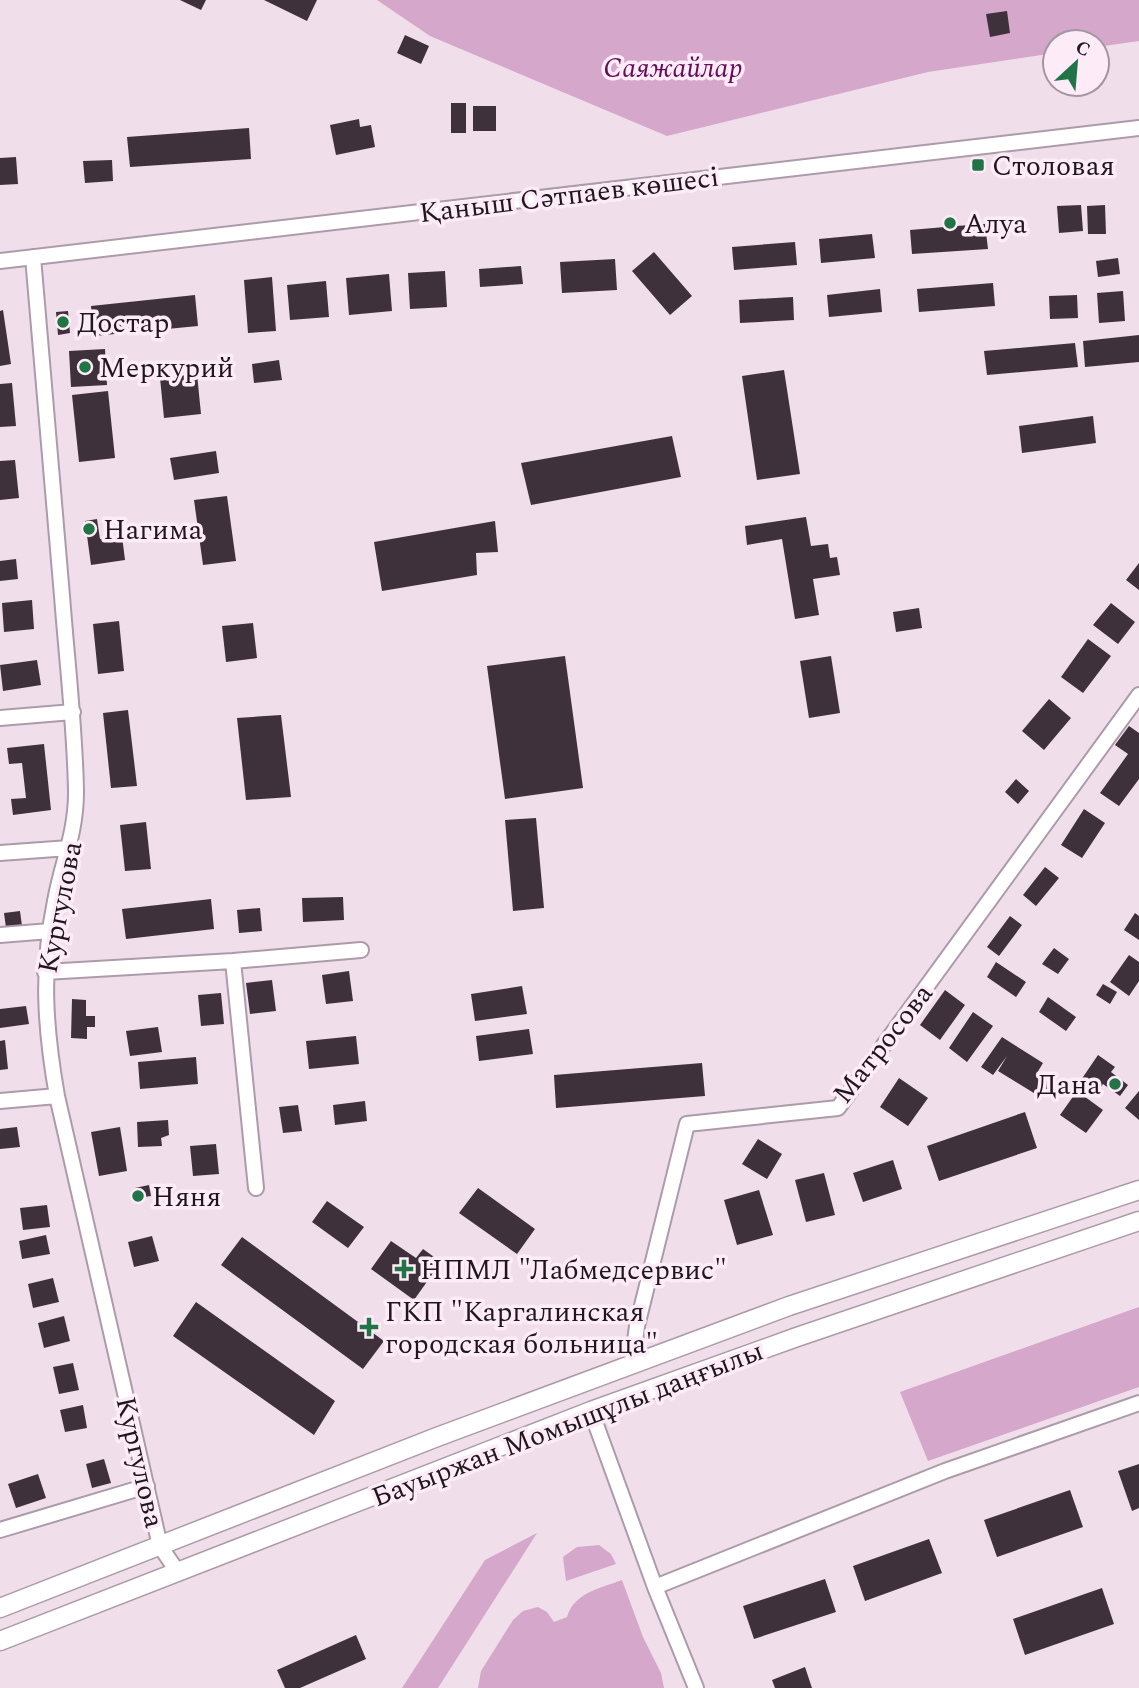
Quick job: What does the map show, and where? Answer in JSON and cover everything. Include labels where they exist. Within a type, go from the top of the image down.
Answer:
[{"type":"main road","name":"Бауыржан Момышұлы даңғылы","points":[[0,1608],[580,1383],[789,1306],[1139,1190]]},
{"type":"main road","name":"Бауыржан Момышұлы даңғылы","points":[[0,1641],[591,1411],[797,1337],[1139,1221]]},
{"type":"main road","points":[[789,1306],[797,1337]]},
{"type":"main road","points":[[580,1383],[591,1411]]},
{"type":"street","name":"Қаныш Сәтпаев көшесі","points":[[0,261],[1139,128]]},
{"type":"street","name":"Кургулова","points":[[33,257],[73,712],[76,813],[59,879],[50,931],[45,972],[47,1024],[57,1096],[160,1546]]},
{"type":"street","name":"Матросова","points":[[632,1364],[638,1326],[687,1124],[838,1108],[1139,695]]},
{"type":"street","points":[[0,718],[73,712]]},
{"type":"street","points":[[0,853],[69,848]]},
{"type":"street","points":[[0,935],[50,931]]},
{"type":"street","points":[[45,972],[361,950]]},
{"type":"street","points":[[233,961],[256,1188]]},
{"type":"street","points":[[0,1101],[57,1096]]},
{"type":"street","points":[[655,1587],[945,1471],[1139,1403]]},
{"type":"street","points":[[591,1411],[655,1587],[696,1688]]},
{"type":"street","points":[[0,1530],[147,1486]]},
{"type":"street","points":[[160,1546],[177,1571]]},
{"type":"green space","name":"Саяжайлар","points":[[377,0],[1139,0],[1139,41],[1111,45],[1111,28],[1041,28],[1041,55],[928,72],[667,136],[430,36]]},
{"type":"green space","points":[[1139,1307],[1139,1387],[928,1461],[900,1392]]},
{"type":"green space","points":[[537,1533],[438,1688],[402,1688],[485,1560]]},
{"type":"green space","points":[[599,1545],[611,1554],[616,1564],[566,1581],[563,1557],[577,1547]]},
{"type":"green space","points":[[622,1580],[643,1637],[661,1673],[664,1688],[478,1688],[481,1671],[513,1620],[523,1611],[538,1607],[547,1612],[554,1622],[567,1617],[582,1597]]},
{"type":"building","points":[[180,0],[206,0],[201,10]]},
{"type":"building","points":[[264,0],[317,0],[307,21]]},
{"type":"building","points":[[1007,11],[1010,33],[990,37],[986,14]]},
{"type":"building","points":[[405,35],[429,46],[421,64],[397,53]]},
{"type":"building","points":[[451,103],[466,103],[466,133],[451,133]]},
{"type":"building","points":[[473,106],[496,106],[496,131],[473,131]]},
{"type":"building","points":[[359,119],[360,127],[371,125],[375,147],[336,155],[330,125]]},
{"type":"building","points":[[249,128],[251,159],[130,167],[127,137]]},
{"type":"building","points":[[16,157],[18,184],[0,185],[0,158]]},
{"type":"building","points":[[112,160],[113,181],[85,183],[83,161]]},
{"type":"building","points":[[1081,205],[1083,231],[1059,233],[1057,206]]},
{"type":"building","points":[[1105,205],[1106,234],[1088,234],[1087,206]]},
{"type":"building","points":[[956,219],[956,226],[985,224],[988,249],[912,254],[910,230],[945,227],[944,220]]},
{"type":"building","points":[[872,234],[875,258],[821,263],[819,239]]},
{"type":"building","points":[[795,242],[797,265],[734,270],[732,247]]},
{"type":"building","points":[[654,252],[692,296],[670,315],[632,271]]},
{"type":"building","points":[[1118,258],[1120,274],[1098,277],[1096,261]]},
{"type":"building","points":[[615,259],[617,290],[562,293],[560,262]]},
{"type":"building","points":[[521,266],[523,284],[480,287],[479,269]]},
{"type":"building","points":[[445,271],[447,307],[410,309],[408,273]]},
{"type":"building","points":[[389,274],[392,311],[349,315],[346,278]]},
{"type":"building","points":[[272,277],[276,331],[248,333],[244,280]]},
{"type":"building","points":[[326,281],[329,317],[290,320],[287,285]]},
{"type":"building","points":[[993,283],[995,306],[919,312],[917,289]]},
{"type":"building","points":[[880,289],[882,312],[829,317],[827,295]]},
{"type":"building","points":[[1123,291],[1125,321],[1099,323],[1097,293]]},
{"type":"building","points":[[195,295],[198,326],[94,336],[91,306]]},
{"type":"building","points":[[1077,295],[1078,318],[1050,319],[1049,296]]},
{"type":"building","points":[[793,297],[794,320],[740,323],[739,300]]},
{"type":"building","points":[[3,310],[11,364],[0,366],[0,311]]},
{"type":"building","points":[[68,311],[70,333],[58,335],[56,312]]},
{"type":"building","points":[[1139,335],[1139,362],[1085,367],[1083,341]]},
{"type":"building","points":[[1075,343],[1078,367],[987,375],[984,351]]},
{"type":"building","points":[[105,349],[107,385],[71,387],[69,351]]},
{"type":"building","points":[[279,360],[282,380],[254,383],[252,364]]},
{"type":"building","points":[[784,370],[800,474],[757,480],[742,376]]},
{"type":"building","points":[[197,374],[201,414],[164,418],[160,378]]},
{"type":"building","points":[[12,383],[16,426],[0,427],[0,384]]},
{"type":"building","points":[[108,391],[115,458],[79,462],[72,395]]},
{"type":"building","points":[[1093,416],[1096,443],[1022,453],[1019,426]]},
{"type":"building","points":[[672,436],[681,477],[531,505],[521,463]]},
{"type":"building","points":[[216,451],[219,473],[174,480],[170,458]]},
{"type":"building","points":[[15,460],[19,498],[0,500],[0,461]]},
{"type":"building","points":[[227,496],[236,561],[203,565],[194,500]]},
{"type":"building","points":[[806,517],[811,546],[828,544],[830,558],[837,557],[840,575],[813,579],[819,615],[795,619],[782,539],[747,545],[745,526]]},
{"type":"building","points":[[97,519],[100,539],[122,536],[125,560],[91,565],[85,521]]},
{"type":"building","points":[[495,521],[498,552],[476,553],[477,575],[382,591],[374,542]]},
{"type":"building","points":[[16,559],[18,579],[0,581],[0,561]]},
{"type":"building","points":[[1139,563],[1139,590],[1126,580]]},
{"type":"building","points":[[32,600],[34,629],[4,632],[2,603]]},
{"type":"building","points":[[1111,603],[1135,622],[1118,644],[1093,625]]},
{"type":"building","points":[[919,608],[922,628],[896,632],[893,612]]},
{"type":"building","points":[[119,621],[124,671],[98,674],[93,624]]},
{"type":"building","points":[[253,623],[257,658],[226,662],[222,626]]},
{"type":"building","points":[[1088,639],[1111,656],[1083,693],[1061,677]]},
{"type":"building","points":[[565,656],[583,788],[505,799],[487,666]]},
{"type":"building","points":[[831,656],[840,713],[809,718],[800,661]]},
{"type":"building","points":[[37,660],[41,685],[3,691],[0,665]]},
{"type":"building","points":[[1049,699],[1071,718],[1044,750],[1022,731]]},
{"type":"building","points":[[128,710],[137,786],[111,788],[103,713]]},
{"type":"building","points":[[281,715],[291,797],[246,800],[237,718]]},
{"type":"building","points":[[1129,726],[1139,733],[1139,779],[1119,806],[1100,793],[1128,754],[1115,745]]},
{"type":"building","points":[[44,744],[51,810],[13,815],[11,799],[26,798],[22,763],[9,764],[7,748]]},
{"type":"building","points":[[1016,779],[1029,791],[1018,804],[1005,792]]},
{"type":"building","points":[[1084,809],[1105,823],[1082,858],[1061,845]]},
{"type":"building","points":[[536,818],[544,908],[513,911],[505,820]]},
{"type":"building","points":[[146,822],[151,869],[125,871],[120,825]]},
{"type":"building","points":[[1045,867],[1059,878],[1036,906],[1023,895]]},
{"type":"building","points":[[343,897],[344,920],[303,922],[302,898]]},
{"type":"building","points":[[211,899],[214,929],[126,939],[122,909]]},
{"type":"building","points":[[260,908],[262,931],[239,933],[237,910]]},
{"type":"building","points":[[20,911],[22,926],[6,928],[4,913]]},
{"type":"building","points":[[1135,913],[1139,916],[1139,940],[1124,930]]},
{"type":"building","points":[[1010,916],[1022,925],[999,956],[987,947]]},
{"type":"building","points":[[1054,948],[1069,959],[1058,974],[1042,964]]},
{"type":"building","points":[[1129,955],[1139,962],[1139,981],[1129,996],[1110,982]]},
{"type":"building","points":[[996,962],[1026,982],[1016,997],[987,977]]},
{"type":"building","points":[[349,971],[353,1001],[326,1004],[322,975]]},
{"type":"building","points":[[272,980],[276,1011],[250,1014],[246,983]]},
{"type":"building","points":[[1103,984],[1117,992],[1110,1004],[1096,995]]},
{"type":"building","points":[[522,986],[527,1014],[475,1021],[471,994]]},
{"type":"building","points":[[945,990],[965,1005],[940,1040],[920,1025]]},
{"type":"building","points":[[221,993],[224,1024],[201,1026],[198,995]]},
{"type":"building","points":[[1048,997],[1076,1017],[1066,1031],[1039,1012]]},
{"type":"building","points":[[72,999],[86,1000],[86,1016],[95,1016],[95,1027],[87,1027],[87,1039],[71,1038]]},
{"type":"building","points":[[26,1006],[29,1024],[0,1028],[0,1009]]},
{"type":"building","points":[[973,1012],[993,1026],[967,1062],[949,1048]]},
{"type":"building","points":[[158,1027],[162,1052],[130,1056],[126,1031]]},
{"type":"building","points":[[529,1029],[533,1054],[479,1061],[476,1036]]},
{"type":"building","points":[[356,1036],[359,1064],[309,1069],[306,1041]]},
{"type":"building","points":[[1002,1037],[1043,1063],[1037,1073],[1051,1082],[1042,1098],[998,1071],[1007,1056],[993,1075],[981,1067]]},
{"type":"building","points":[[5,1040],[8,1069],[0,1070],[0,1041]]},
{"type":"building","points":[[1098,1055],[1115,1067],[1111,1072],[1128,1085],[1120,1096],[1103,1084],[1098,1091],[1081,1080]]},
{"type":"building","points":[[196,1057],[198,1084],[140,1089],[138,1062]]},
{"type":"building","points":[[702,1063],[705,1096],[556,1108],[554,1075]]},
{"type":"building","points":[[899,1078],[928,1098],[908,1126],[880,1107]]},
{"type":"building","points":[[1077,1091],[1103,1110],[1086,1133],[1060,1115]]},
{"type":"building","points":[[1139,1091],[1139,1120],[1125,1108]]},
{"type":"building","points":[[365,1101],[367,1121],[335,1125],[333,1105]]},
{"type":"building","points":[[298,1105],[302,1131],[283,1133],[279,1107]]},
{"type":"building","points":[[1025,1112],[1037,1148],[939,1181],[927,1146]]},
{"type":"building","points":[[168,1120],[169,1135],[161,1138],[162,1146],[138,1147],[137,1122]]},
{"type":"building","points":[[17,1127],[20,1147],[0,1149],[0,1129]]},
{"type":"building","points":[[120,1127],[127,1171],[99,1176],[91,1132]]},
{"type":"building","points":[[758,1139],[782,1154],[767,1179],[742,1164]]},
{"type":"building","points":[[216,1144],[219,1174],[193,1176],[190,1146]]},
{"type":"building","points":[[893,1160],[902,1189],[863,1202],[853,1173]]},
{"type":"building","points":[[824,1173],[835,1215],[806,1222],[795,1180]]},
{"type":"building","points":[[149,1185],[151,1196],[137,1198],[135,1188]]},
{"type":"building","points":[[478,1188],[535,1229],[517,1254],[459,1213]]},
{"type":"building","points":[[759,1190],[773,1235],[737,1245],[724,1200]]},
{"type":"building","points":[[327,1201],[364,1227],[348,1248],[312,1222]]},
{"type":"building","points":[[47,1205],[50,1227],[23,1230],[20,1208]]},
{"type":"building","points":[[46,1235],[50,1254],[22,1259],[19,1241]]},
{"type":"building","points":[[152,1236],[159,1261],[134,1267],[128,1242]]},
{"type":"building","points":[[242,1237],[384,1341],[363,1369],[221,1265]]},
{"type":"building","points":[[391,1241],[416,1258],[423,1249],[441,1262],[414,1300],[371,1269]]},
{"type":"building","points":[[53,1278],[59,1302],[33,1308],[28,1284]]},
{"type":"building","points":[[196,1302],[335,1401],[314,1435],[173,1336]]},
{"type":"building","points":[[64,1316],[70,1341],[44,1348],[38,1323]]},
{"type":"building","points":[[73,1363],[79,1390],[59,1394],[53,1367]]},
{"type":"building","points":[[83,1405],[87,1428],[65,1432],[60,1410]]},
{"type":"building","points":[[104,1459],[111,1483],[92,1488],[86,1464]]},
{"type":"building","points":[[1139,1464],[1139,1508],[1132,1511],[1118,1471]]},
{"type":"building","points":[[38,1474],[46,1498],[16,1508],[8,1484]]},
{"type":"building","points":[[1070,1490],[1083,1527],[997,1557],[984,1520]]},
{"type":"building","points":[[929,1539],[942,1573],[865,1601],[853,1566]]},
{"type":"building","points":[[825,1579],[836,1612],[754,1639],[743,1606]]},
{"type":"building","points":[[1102,1588],[1114,1624],[1025,1655],[1013,1619]]},
{"type":"building","points":[[356,1635],[366,1659],[300,1688],[285,1688],[277,1670]]},
{"type":"building","points":[[805,1667],[812,1688],[775,1688],[772,1680]]},
{"type":"place","name":"Столовая","points":[[978,165]]},
{"type":"place","name":"Алуа","points":[[950,223]]},
{"type":"place","name":"Достар","points":[[63,322]]},
{"type":"place","name":"Меркурий","points":[[85,367]]},
{"type":"place","name":"Нагима","points":[[89,529]]},
{"type":"place","name":"Дана","points":[[1115,1084]]},
{"type":"place","name":"Няня","points":[[138,1196]]},
{"type":"place","name":"НПМЛ \"Лабмедсервис\"","points":[[404,1269]]},
{"type":"place","name":"ГКП \"Каргалинская городская больница\"","points":[[369,1327]]}]
